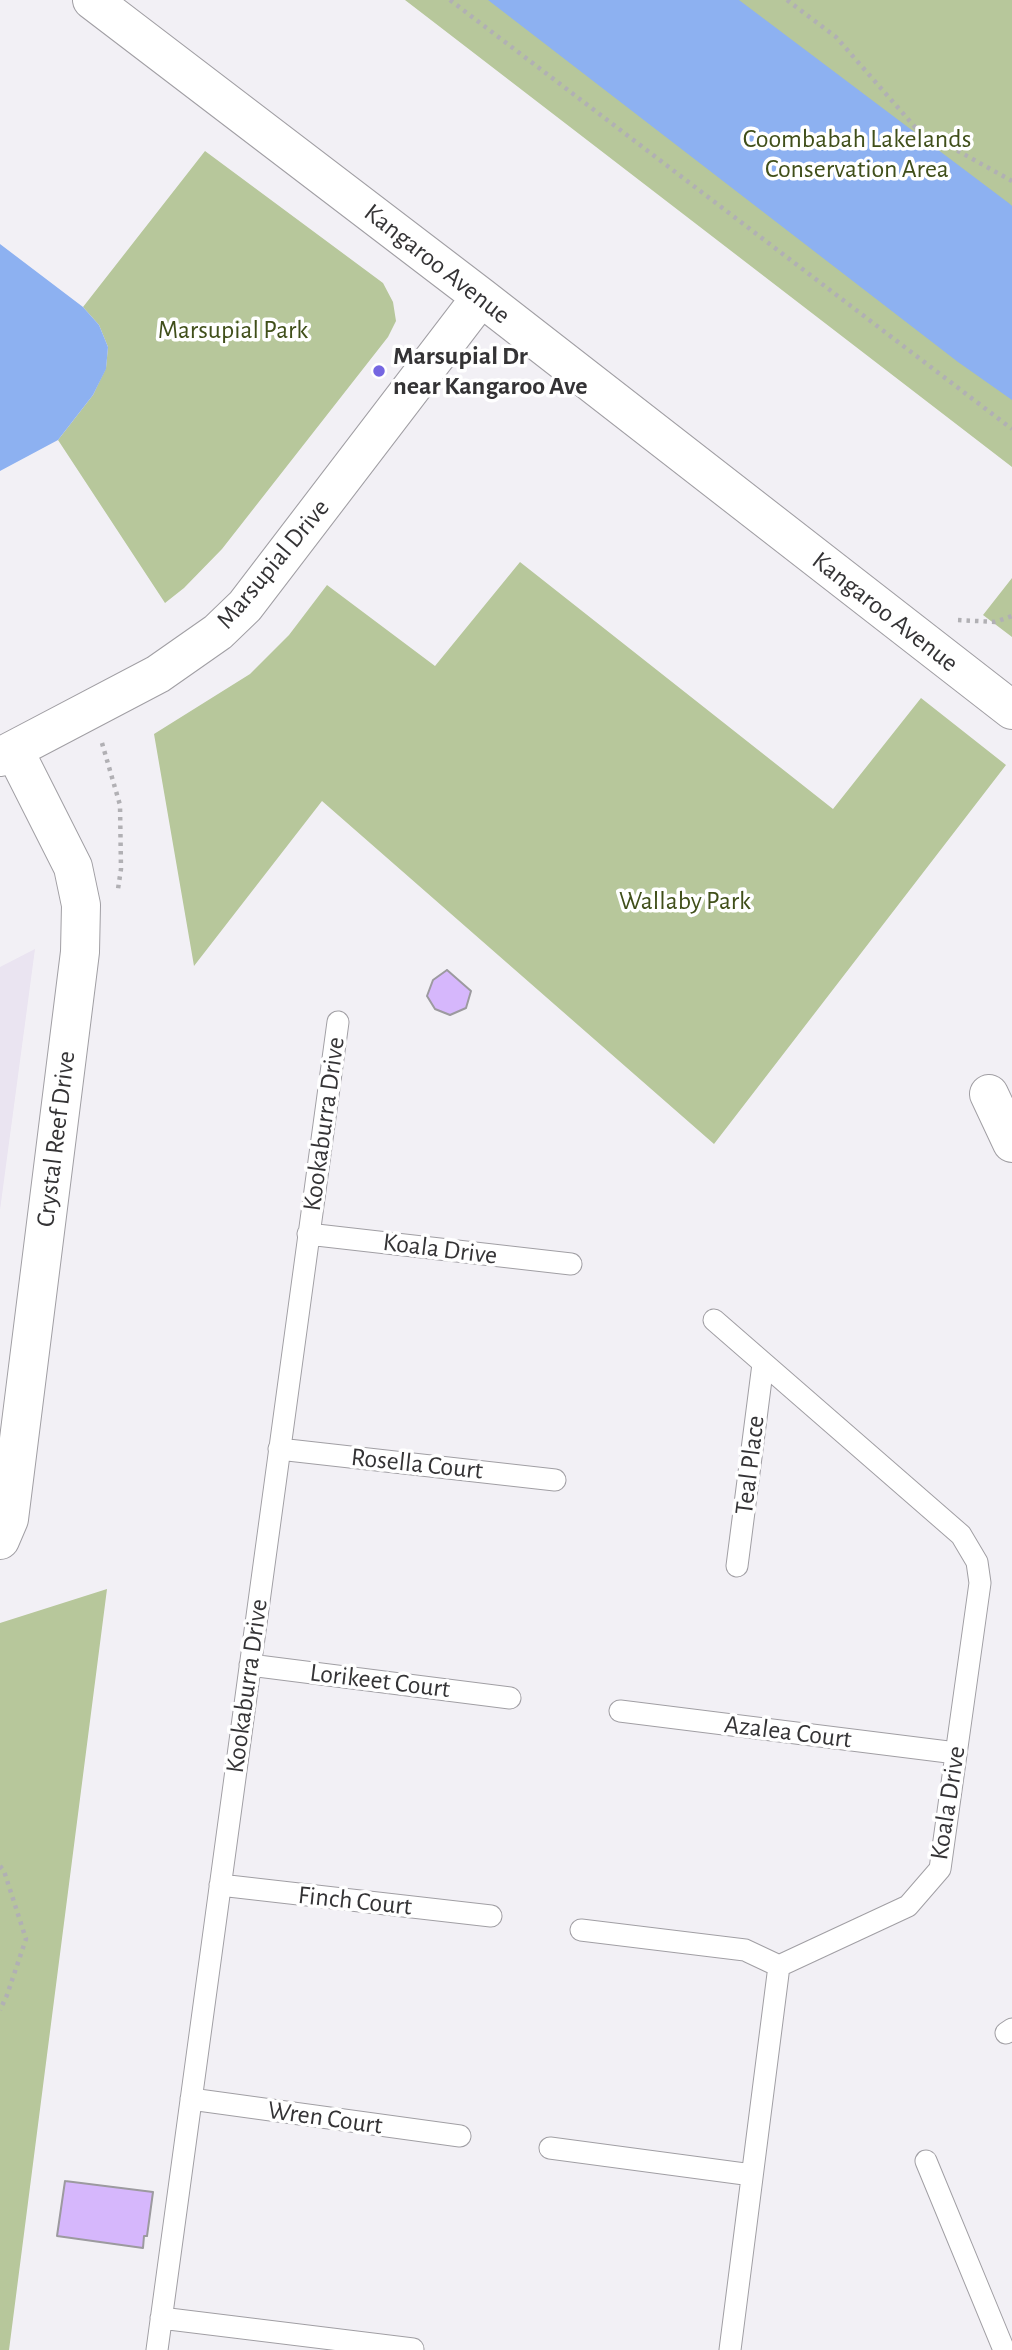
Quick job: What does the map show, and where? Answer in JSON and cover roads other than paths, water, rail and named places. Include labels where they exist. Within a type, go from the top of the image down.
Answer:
[{"type":"street","name":"Kangaroo Avenue","points":[[92,0],[481,297],[1012,710]]},
{"type":"street","name":"Marsupial Drive","points":[[7,753],[158,674],[218,632],[245,606],[481,297]]},
{"type":"street","name":"Crystal Reef Drive","points":[[0,1540],[9,1519],[80,952],[81,905],[73,867],[7,753]]},
{"type":"street","points":[[989,1094],[1012,1143]]},
{"type":"lane","name":"Kookaburra Drive","points":[[157,2350],[338,1023]]},
{"type":"lane","name":"Koala Drive","points":[[309,1234],[571,1264]]},
{"type":"lane","name":"Koala Drive","points":[[713,1320],[961,1535],[976,1562],[981,1583],[940,1869],[908,1906],[779,1966]]},
{"type":"lane","name":"Teal Place","points":[[737,1566],[764,1364]]},
{"type":"lane","name":"Rosella Court","points":[[279,1449],[555,1480]]},
{"type":"lane","name":"Lorikeet Court","points":[[250,1665],[510,1698]]},
{"type":"lane","name":"Azalea Court","points":[[620,1712],[956,1753]]},
{"type":"lane","name":"Finch Court","points":[[220,1885],[491,1916]]},
{"type":"lane","points":[[581,1930],[745,1950],[779,1966],[730,2350]]},
{"type":"lane","name":"Wren Court","points":[[191,2099],[460,2137]]},
{"type":"lane","points":[[550,2148],[752,2175]]},
{"type":"lane","points":[[926,2161],[1004,2350]]},
{"type":"lane","points":[[161,2318],[413,2349]]},
{"type":"water","points":[[488,0],[739,0],[1010,204],[1012,400],[958,362]]},
{"type":"water","points":[[0,244],[83,307],[99,325],[108,347],[106,369],[93,395],[58,440],[0,471]]},
{"type":"place","name":"Marsupial Dr near Kangaroo Ave","points":[[379,371]]},
{"type":"park label","name":"Coombabah Lakelands Conservation Area","points":[[857,154]]},
{"type":"park label","name":"Marsupial Park","points":[[233,330]]},
{"type":"park label","name":"Wallaby Park","points":[[685,901]]}]
